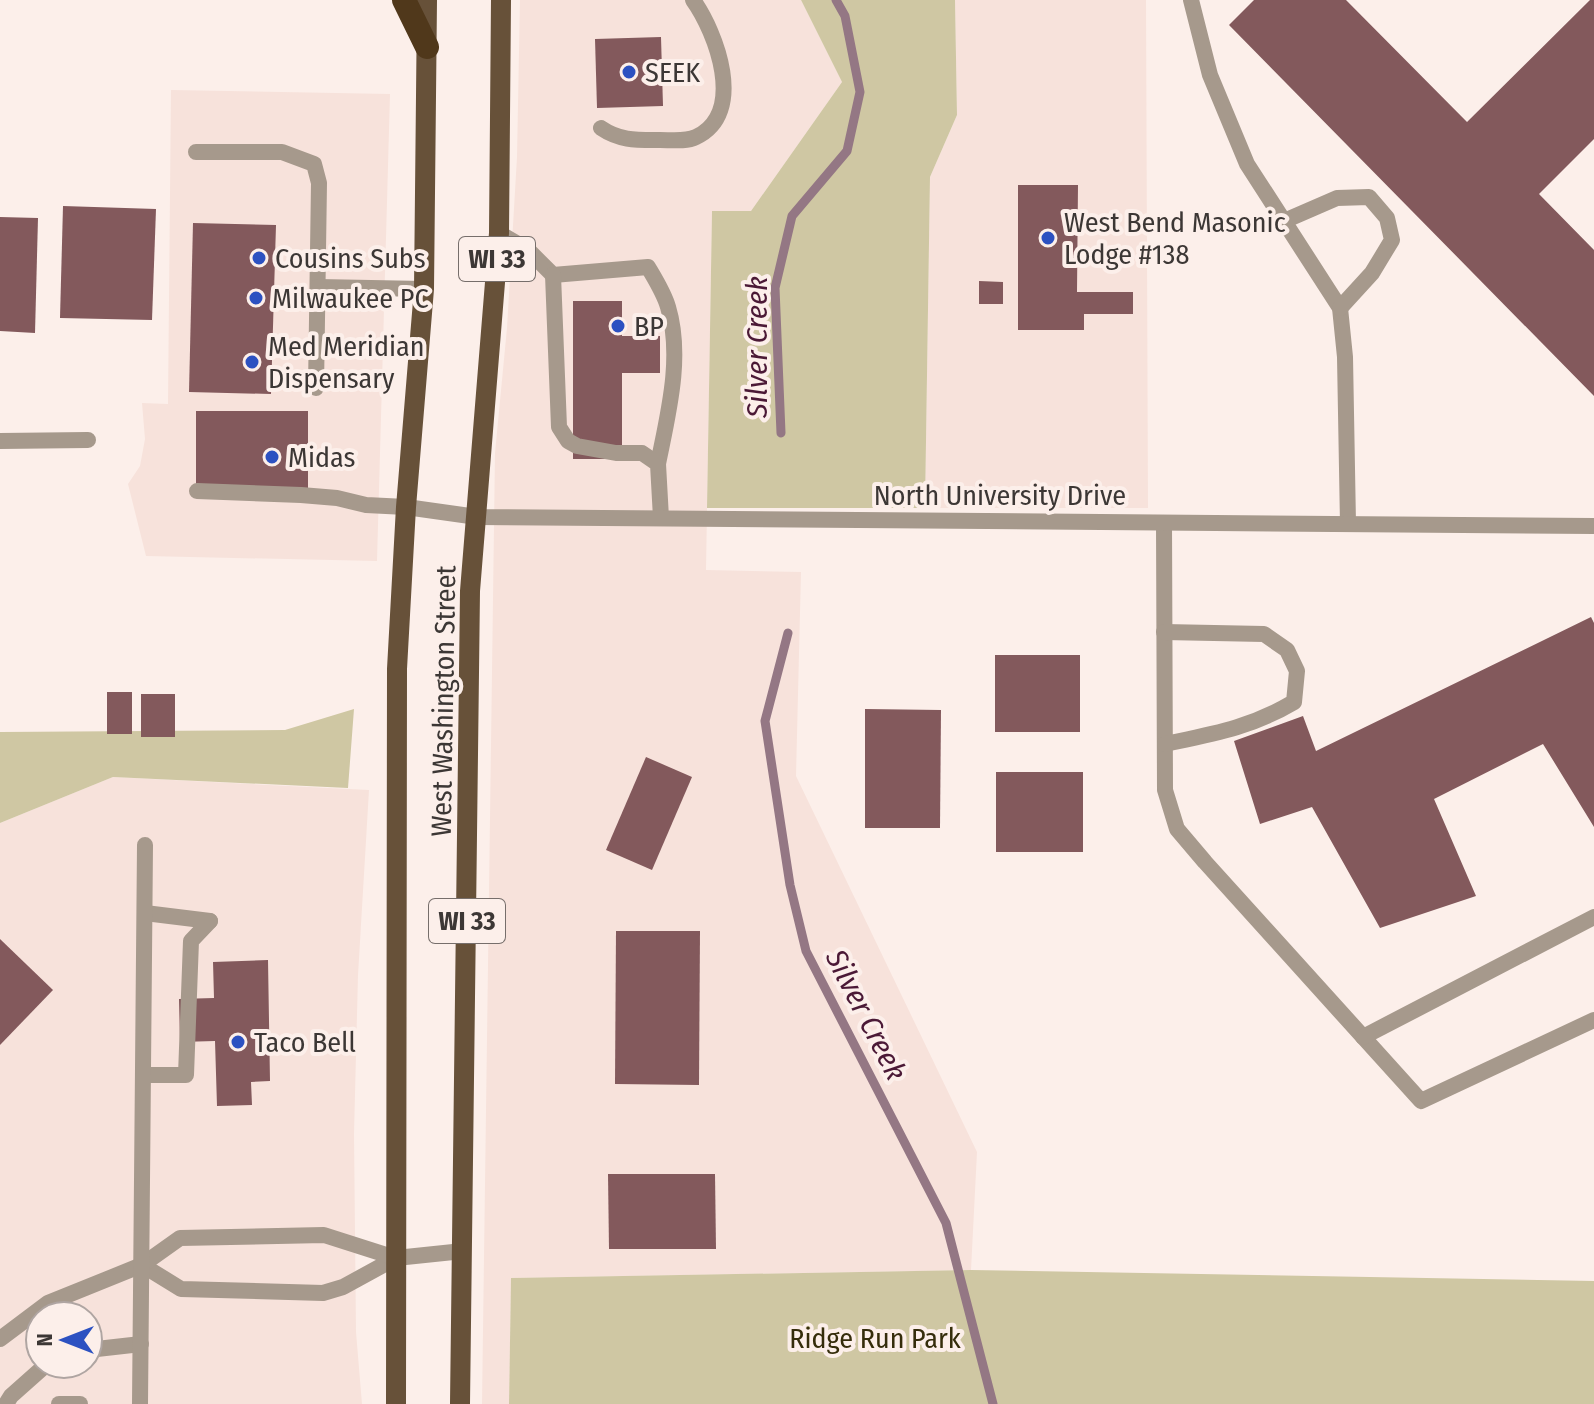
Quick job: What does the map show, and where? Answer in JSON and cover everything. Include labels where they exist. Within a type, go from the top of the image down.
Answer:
[{"type":"highway","points":[[404,0],[427,47]]},
{"type":"main road","name":"West Washington Street","points":[[396,1404],[397,669],[406,507],[424,289],[427,0]]},
{"type":"main road","name":"West Washington Street","points":[[460,1404],[470,591],[499,233],[501,0]]},
{"type":"street","points":[[601,128],[628,140],[676,140],[695,138],[711,127],[721,107],[724,79],[718,46],[706,18],[693,0]]},
{"type":"street","points":[[1191,0],[1215,88],[1247,164],[1340,308],[1345,357],[1348,524]]},
{"type":"street","points":[[196,152],[282,152],[314,164],[319,183],[316,388]]},
{"type":"street","points":[[1284,221],[1337,198],[1369,197],[1387,218],[1392,240],[1372,273],[1340,308]]},
{"type":"street","points":[[499,233],[528,250],[553,275],[559,427],[568,441],[577,446],[616,453],[642,453],[658,464]]},
{"type":"street","points":[[553,275],[648,267],[668,306],[674,354],[672,396],[658,464],[661,518]]},
{"type":"street","points":[[318,287],[424,289]]},
{"type":"street","points":[[0,441],[88,440]]},
{"type":"street","name":"North University Drive","points":[[197,491],[337,498],[366,505],[477,517],[1594,526]]},
{"type":"street","points":[[1164,523],[1165,790],[1177,829],[1205,862],[1421,1101],[1594,1020]]},
{"type":"street","points":[[1164,632],[1264,634],[1287,650],[1297,671],[1294,702],[1266,718],[1223,732],[1165,744]]},
{"type":"street","points":[[140,1404],[145,845]]},
{"type":"street","points":[[143,1075],[186,1075],[191,941],[210,921],[145,913]]},
{"type":"street","points":[[1363,1037],[1594,917]]},
{"type":"street","points":[[3,1332],[48,1303],[142,1265],[180,1238],[324,1235],[396,1258]]},
{"type":"street","points":[[142,1265],[181,1289],[323,1293],[343,1287],[396,1258],[463,1251]]},
{"type":"street","points":[[104,1348],[141,1344]]},
{"type":"street","points":[[6,1404],[29,1380]]},
{"type":"street","points":[[59,1404],[80,1404]]},
{"type":"shaded area","points":[[520,0],[801,0],[842,82],[751,211],[712,211],[706,570],[801,572],[796,776],[977,1152],[971,1270],[511,1278],[509,1404],[482,1404],[495,453],[507,328],[517,157]]},
{"type":"shaded area","points":[[955,0],[1146,0],[1148,508],[925,508],[930,177],[957,115]]},
{"type":"shaded area","points":[[171,90],[390,94],[377,561],[146,556],[128,484],[140,466],[145,439],[142,403],[168,404]]},
{"type":"shaded area","points":[[113,777],[369,790],[358,975],[354,1134],[356,1332],[362,1404],[0,1404],[0,823]]},
{"type":"green space","points":[[801,0],[955,0],[957,115],[930,177],[925,508],[707,508],[712,211],[751,211],[842,82]]},
{"type":"green space","points":[[354,709],[348,788],[113,777],[0,823],[0,732],[285,730]]},
{"type":"green space","name":"Ridge Run Park","points":[[971,1270],[1594,1281],[1594,1404],[509,1404],[511,1278]]},
{"type":"building","points":[[1254,0],[1346,0],[1467,122],[1590,0],[1594,0],[1594,139],[1539,194],[1594,250],[1594,396],[1229,25]]},
{"type":"building","name":"SEEK","points":[[661,37],[663,106],[597,108],[595,39]]},
{"type":"building","name":"West Bend Masonic Lodge #138","points":[[1018,185],[1078,185],[1077,292],[1133,292],[1133,314],[1084,314],[1084,330],[1018,330]]},
{"type":"building","points":[[63,206],[156,209],[152,320],[60,318]]},
{"type":"building","points":[[0,217],[38,218],[35,333],[0,331]]},
{"type":"building","points":[[193,223],[276,225],[271,394],[189,392]]},
{"type":"building","points":[[979,281],[1003,282],[1003,304],[979,304]]},
{"type":"building","points":[[573,301],[622,301],[622,336],[660,336],[660,373],[622,373],[622,459],[573,459]]},
{"type":"building","points":[[196,411],[308,411],[308,490],[196,490]]},
{"type":"building","points":[[1591,617],[1594,623],[1594,827],[1543,744],[1434,799],[1476,896],[1380,928],[1312,807],[1260,824],[1234,741],[1303,716],[1316,751]]},
{"type":"building","points":[[995,655],[1080,655],[1080,732],[995,732]]},
{"type":"building","points":[[107,692],[132,692],[132,734],[107,734]]},
{"type":"building","points":[[141,694],[175,694],[175,737],[141,737]]},
{"type":"building","points":[[865,709],[941,710],[940,828],[865,828]]},
{"type":"building","points":[[646,757],[692,777],[652,870],[606,850]]},
{"type":"building","points":[[996,772],[1083,772],[1083,852],[996,852]]},
{"type":"building","points":[[616,931],[700,931],[699,1085],[615,1084]]},
{"type":"building","points":[[0,939],[53,990],[0,1045]]},
{"type":"building","points":[[268,960],[270,1081],[251,1082],[252,1105],[217,1106],[215,1041],[180,1042],[179,999],[214,998],[213,962]]},
{"type":"building","points":[[608,1174],[715,1174],[716,1249],[609,1249]]},
{"type":"waterway","name":"Silver Creek","points":[[781,433],[775,288],[792,216],[847,151],[860,92],[845,16],[836,0]]},
{"type":"waterway","name":"Silver Creek","points":[[788,633],[765,721],[790,885],[806,951],[946,1223],[993,1404]]},
{"type":"place","name":"SEEK","points":[[629,72]]},
{"type":"place","name":"West Bend Masonic Lodge #138","points":[[1048,238]]},
{"type":"place","name":"Cousins Subs","points":[[259,258]]},
{"type":"place","name":"Milwaukee PC","points":[[256,298]]},
{"type":"place","name":"BP","points":[[618,326]]},
{"type":"place","name":"Med Meridian Dispensary","points":[[252,362]]},
{"type":"place","name":"Midas","points":[[272,457]]},
{"type":"place","name":"Taco Bell","points":[[238,1042]]}]
